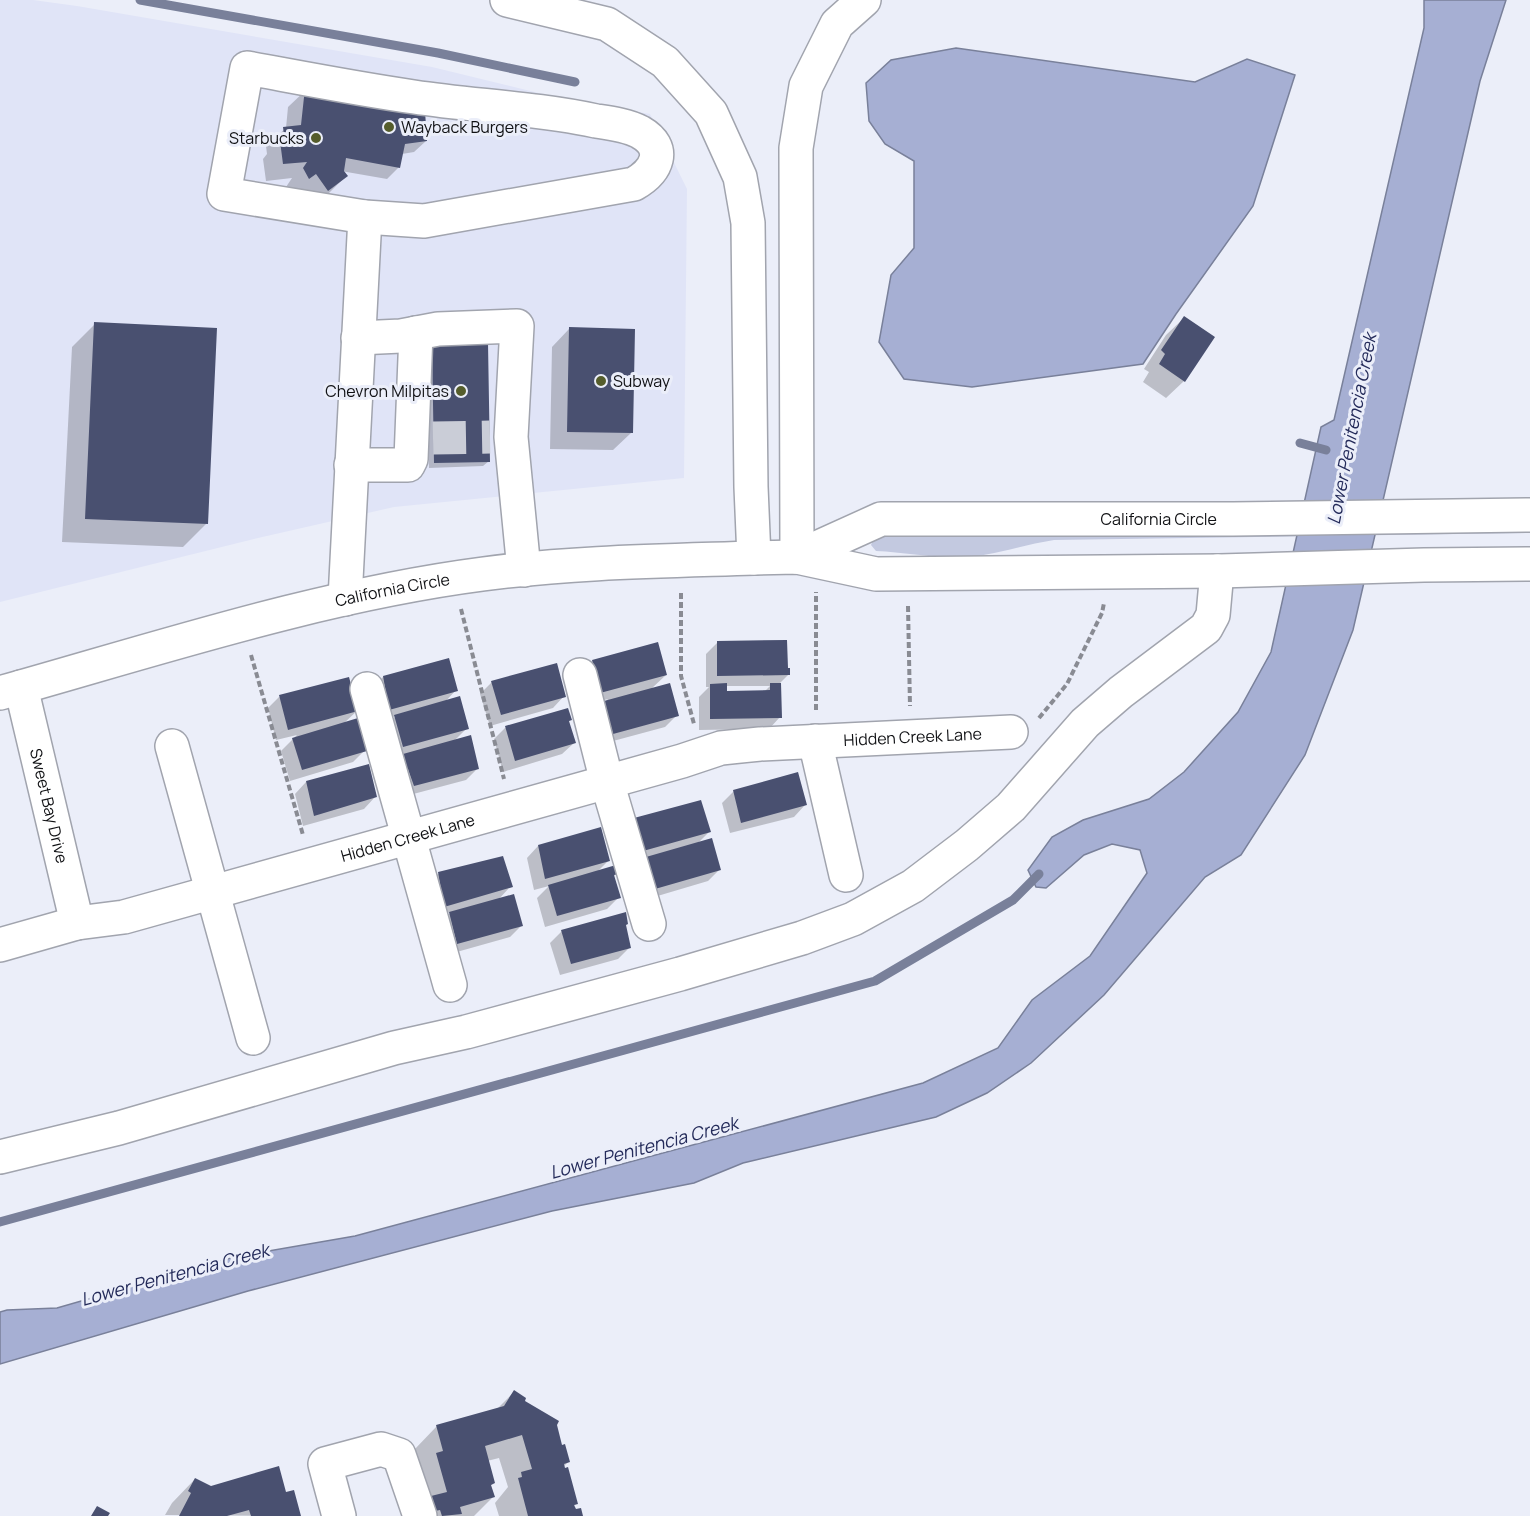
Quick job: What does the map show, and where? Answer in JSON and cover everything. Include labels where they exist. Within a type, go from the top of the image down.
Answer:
[{"type":"main road","points":[[507,0],[607,24],[665,62],[711,113],[740,177],[748,223],[754,558]]},
{"type":"main road","points":[[806,559],[796,148],[806,86],[837,24],[864,0]]},
{"type":"main road","points":[[247,68],[413,97],[581,117],[638,131],[647,136],[654,146],[657,158],[654,166],[634,184],[424,221],[365,217],[224,194],[247,68]]},
{"type":"main road","points":[[345,598],[365,217]]},
{"type":"main road","points":[[358,338],[438,329],[517,326],[500,437],[524,570]]},
{"type":"main road","points":[[351,465],[408,465],[423,438],[416,333]]},
{"type":"main road","name":"California Circle","points":[[806,559],[881,519],[1233,519],[1530,515]]},
{"type":"main road","name":"California Circle","points":[[10,690],[345,598],[453,579],[613,562],[754,558],[806,559],[876,574],[1218,571],[1530,564]]},
{"type":"main road","points":[[0,1157],[119,1128],[394,1048],[466,1032],[658,980],[802,938],[853,919],[913,886],[967,845],[1011,807],[1085,723],[1121,692],[1206,628],[1213,615],[1218,571]]},
{"type":"main road","points":[[580,675],[607,782],[650,924]]},
{"type":"main road","points":[[367,689],[450,985]]},
{"type":"main road","name":"Sweet Bay Drive","points":[[10,690],[77,923]]},
{"type":"main road","name":"Hidden Creek Lane","points":[[0,945],[77,923],[124,917],[721,748],[815,741],[1011,732]]},
{"type":"main road","points":[[815,741],[846,874]]},
{"type":"main road","points":[[172,746],[253,1038]]},
{"type":"main road","points":[[339,1516],[325,1464],[381,1449],[399,1455],[420,1516]]},
{"type":"path","points":[[806,559],[815,741]]},
{"type":"path","points":[[681,560],[681,676],[703,754]]},
{"type":"path","points":[[1011,732],[1029,730],[1067,684],[1102,613],[1113,572]]},
{"type":"path","points":[[908,574],[910,737]]},
{"type":"path","points":[[453,579],[512,809]]},
{"type":"path","points":[[243,626],[312,865]]},
{"type":"shaded area","points":[[0,0],[33,0],[77,6],[432,67],[563,99],[650,114],[687,189],[684,478],[394,507],[0,602]]},
{"type":"shaded area","points":[[1530,526],[1530,533],[1054,540],[979,556],[954,558],[876,551],[871,545],[879,536]]},
{"type":"water","points":[[1424,0],[1506,0],[1480,81],[1353,630],[1305,755],[1241,855],[1205,877],[1104,995],[1031,1063],[987,1093],[936,1117],[743,1163],[694,1183],[552,1211],[248,1291],[0,1364],[0,1312],[57,1308],[234,1257],[355,1236],[923,1083],[998,1048],[1032,1000],[1090,956],[1147,873],[1140,850],[1112,844],[1084,855],[1046,888],[1036,887],[1028,870],[1052,837],[1083,820],[1149,799],[1184,772],[1238,712],[1271,652],[1321,427],[1334,420],[1424,28]]},
{"type":"water","points":[[956,48],[1195,82],[1247,59],[1295,75],[1253,206],[1143,364],[972,387],[904,379],[879,342],[891,275],[914,248],[914,161],[885,144],[869,121],[866,83],[891,60]]},
{"type":"building","points":[[305,88],[425,111],[427,141],[405,144],[400,168],[346,158],[344,171],[348,176],[328,191],[316,174],[309,179],[303,168],[307,162],[283,164],[280,141],[284,135],[283,127],[301,125]]},
{"type":"building","points":[[1184,316],[1215,337],[1185,382],[1159,364],[1165,354],[1161,350]]},
{"type":"building","points":[[94,322],[217,328],[208,524],[85,519]]},
{"type":"building","name":"Subway","points":[[569,327],[635,329],[633,433],[567,432]]},
{"type":"building","name":"Chevron Milpitas","points":[[488,343],[490,462],[434,463],[432,344]]},
{"type":"building","points":[[787,640],[790,675],[717,676],[717,641]]},
{"type":"building","points":[[658,642],[667,675],[600,693],[592,660]]},
{"type":"building","points":[[449,658],[458,691],[389,710],[383,676]]},
{"type":"building","points":[[557,663],[566,697],[501,715],[491,681]]},
{"type":"building","points":[[349,677],[358,711],[288,730],[279,695]]},
{"type":"building","points":[[670,683],[679,716],[613,734],[604,701]]},
{"type":"building","points":[[727,683],[727,691],[770,690],[770,683],[781,683],[782,718],[710,719],[710,684]]},
{"type":"building","points":[[460,696],[469,729],[403,747],[394,715]]},
{"type":"building","points":[[568,708],[572,720],[569,721],[576,743],[515,761],[505,726]]},
{"type":"building","points":[[358,718],[367,751],[302,770],[292,738]]},
{"type":"building","points":[[471,735],[479,769],[414,786],[408,769],[406,769],[403,754]]},
{"type":"building","points":[[369,764],[377,797],[314,816],[306,781]]},
{"type":"building","points":[[798,772],[807,805],[741,823],[733,790]]},
{"type":"building","points":[[701,800],[711,832],[643,851],[634,818]]},
{"type":"building","points":[[601,827],[610,861],[545,879],[538,845]]},
{"type":"building","points":[[712,838],[721,870],[655,889],[646,857]]},
{"type":"building","points":[[503,856],[513,887],[444,907],[438,872]]},
{"type":"building","points":[[616,865],[618,874],[614,875],[621,898],[557,916],[548,885]]},
{"type":"building","points":[[514,894],[523,926],[457,944],[449,912]]},
{"type":"building","points":[[626,912],[631,948],[571,964],[561,930]]},
{"type":"building","points":[[514,1390],[526,1398],[525,1401],[559,1421],[557,1425],[562,1445],[565,1444],[570,1462],[564,1464],[565,1468],[568,1467],[578,1504],[574,1505],[576,1509],[581,1508],[583,1516],[528,1516],[518,1478],[522,1477],[521,1472],[532,1469],[522,1435],[485,1446],[495,1483],[491,1485],[495,1497],[460,1507],[462,1514],[442,1516],[440,1510],[435,1511],[431,1496],[447,1492],[436,1453],[443,1451],[436,1425],[504,1406]]},
{"type":"building","points":[[279,1466],[286,1492],[294,1490],[301,1516],[251,1516],[249,1510],[227,1516],[179,1516],[191,1493],[188,1491],[195,1478],[211,1486]]},
{"type":"building","points":[[97,1506],[110,1513],[108,1516],[91,1516]]},
{"type":"waterway","points":[[140,0],[438,53],[575,82]]},
{"type":"waterway","points":[[1300,443],[1326,450]]},
{"type":"waterway","name":"Lower Penitencia Creek","points":[[0,1222],[875,981],[1013,900],[1039,874]]},
{"type":"tunnel","points":[[433,438],[490,437]]},
{"type":"place","name":"Wayback Burgers","points":[[389,127]]},
{"type":"place","name":"Starbucks","points":[[316,138]]},
{"type":"place","name":"Subway","points":[[601,381]]},
{"type":"place","name":"Chevron Milpitas","points":[[461,391]]}]
